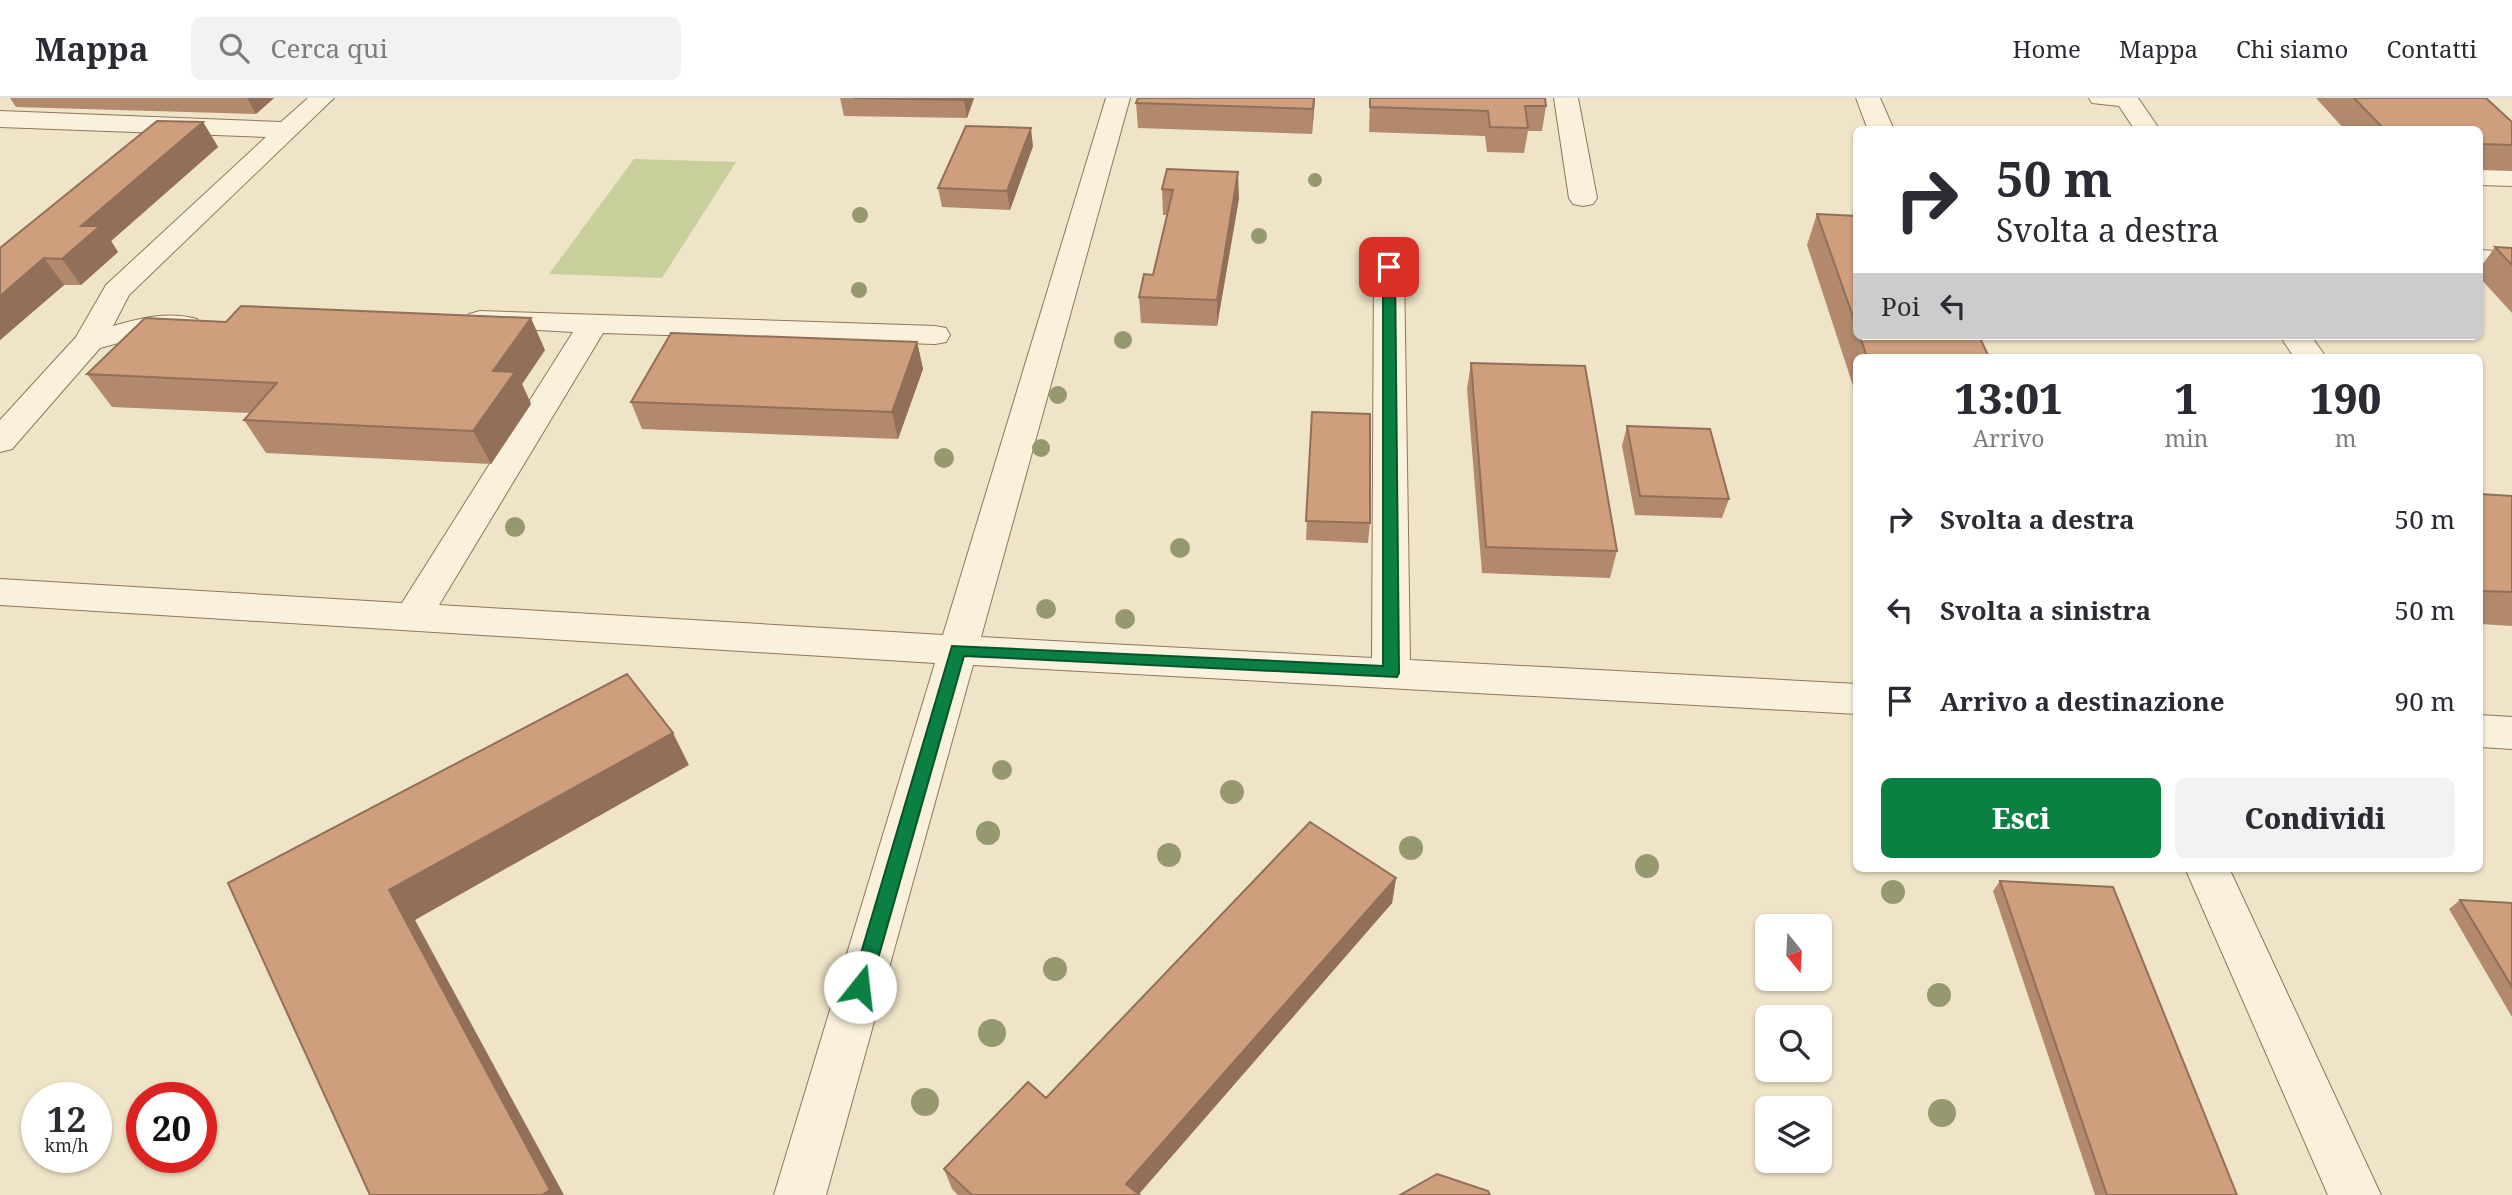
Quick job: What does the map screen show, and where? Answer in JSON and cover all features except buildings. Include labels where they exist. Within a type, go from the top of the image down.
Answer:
[{"type":"lane","points":[[0,441],[89,341],[116,291],[322,98]]},
{"type":"lane","points":[[800,1195],[1118,98]]},
{"type":"lane","points":[[1566,98],[1583,198]]},
{"type":"lane","points":[[1868,98],[1879,126]]},
{"type":"lane","points":[[2101,98],[2126,99],[2145,126]]},
{"type":"lane","points":[[0,119],[288,130]]},
{"type":"lane","points":[[2483,177],[2512,178]]},
{"type":"lane","points":[[2483,260],[2512,261]]},
{"type":"lane","points":[[1389,267],[1391,673]]},
{"type":"lane","points":[[453,324],[479,320],[592,326],[935,335]]},
{"type":"lane","points":[[89,341],[151,325],[220,326]]},
{"type":"lane","points":[[412,617],[592,326]]},
{"type":"lane","points":[[0,592],[958,650],[1853,699]]},
{"type":"lane","points":[[2483,731],[2512,733]]},
{"type":"lane","points":[[2209,872],[2356,1195]]},
{"type":"green space","points":[[634,159],[736,162],[662,278],[549,274]]},
{"type":"route","points":[[860,987],[958,650],[1391,673],[1389,267]]}]
